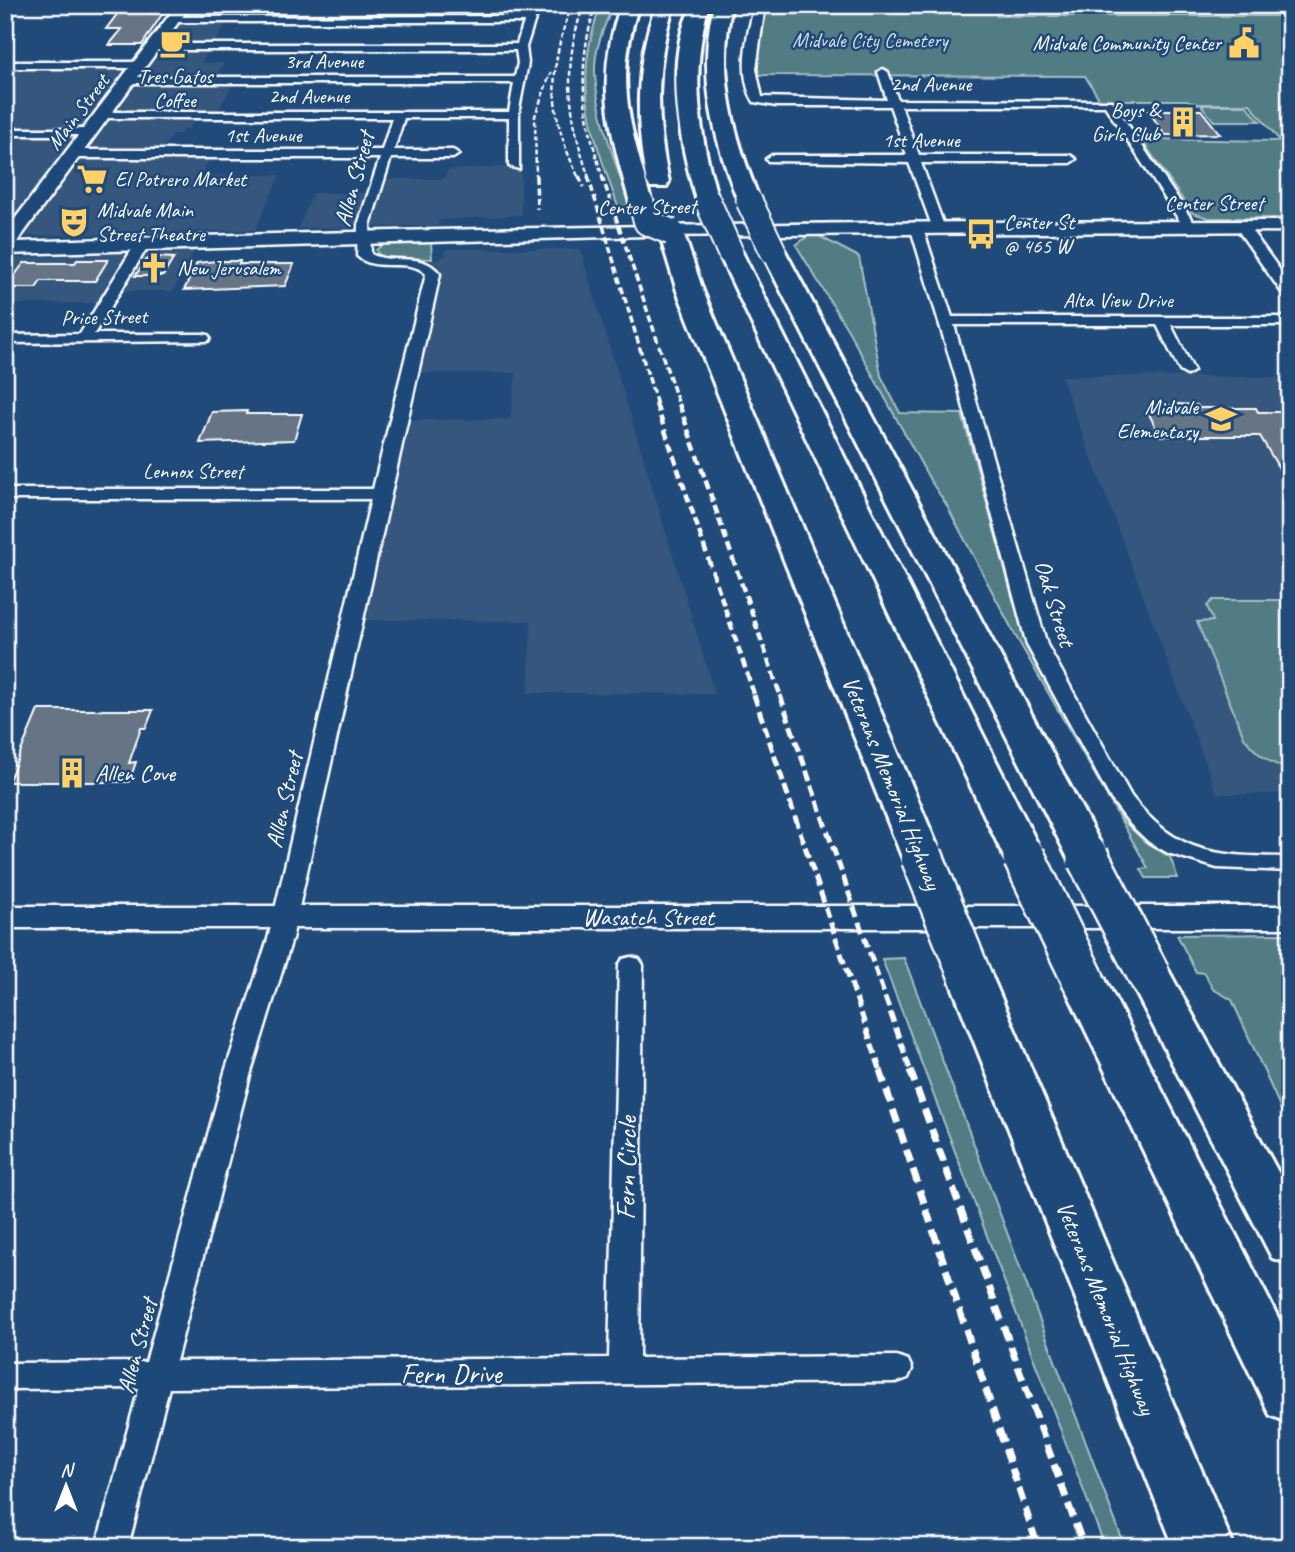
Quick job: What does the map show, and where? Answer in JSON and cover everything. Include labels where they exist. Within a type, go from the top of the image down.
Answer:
[{"type":"highway","points":[[623,5],[613,70],[614,101],[652,203]]},
{"type":"highway","points":[[619,33],[630,5]]},
{"type":"highway","points":[[652,203],[647,108],[650,54],[665,5]]},
{"type":"highway","points":[[700,5],[691,37],[687,94],[691,136],[708,202],[730,253],[1083,979],[1290,1398]]},
{"type":"highway","points":[[723,5],[716,36],[716,97],[749,201],[772,251],[1290,1243]]},
{"type":"highway","name":"Veterans Memorial Highway","points":[[652,203],[647,222],[675,243],[690,291],[1204,1547]]},
{"type":"main road","points":[[5,9],[18,5]]},
{"type":"street","name":"Main Street","points":[[5,246],[184,5]]},
{"type":"street","points":[[516,166],[514,115],[523,63],[521,47],[530,19],[541,5]]},
{"type":"street","name":"2nd Avenue","points":[[760,5],[751,59],[754,97],[776,103],[1108,103],[1190,226]]},
{"type":"street","points":[[174,19],[530,19]]},
{"type":"street","points":[[153,47],[521,47]]},
{"type":"street","points":[[5,65],[139,65]]},
{"type":"street","points":[[883,72],[938,226]]},
{"type":"street","name":"3rd Avenue","points":[[129,80],[520,80]]},
{"type":"street","name":"2nd Avenue","points":[[103,115],[514,115]]},
{"type":"street","name":"Allen Street","points":[[112,1547],[238,1072],[268,983],[285,917],[380,494],[433,274],[421,264],[380,262],[366,258],[363,235],[399,115]]},
{"type":"street","points":[[5,132],[90,132]]},
{"type":"street","name":"1st Avenue","points":[[74,154],[453,154]]},
{"type":"street","name":"1st Avenue","points":[[772,159],[1070,159]]},
{"type":"street","name":"Center Street","points":[[5,246],[363,235],[916,226],[1290,226]]},
{"type":"street","name":"Oak Street","points":[[916,226],[946,321],[1037,645],[1122,799],[1137,821],[1156,838],[1184,852],[1214,861],[1240,864],[1290,864]]},
{"type":"street","points":[[1241,226],[1290,294]]},
{"type":"street","points":[[84,339],[143,243]]},
{"type":"street","name":"Alta View Drive","points":[[946,321],[1290,320]]},
{"type":"street","points":[[1161,321],[1187,371]]},
{"type":"street","name":"Price Street","points":[[5,339],[203,338]]},
{"type":"street","name":"Lennox Street","points":[[5,494],[380,494]]},
{"type":"street","name":"Wasatch Street","points":[[5,917],[1290,917]]},
{"type":"street","name":"Fern Circle","points":[[624,1371],[631,965]]},
{"type":"street","name":"Fern Drive","points":[[5,1376],[897,1368]]},
{"type":"shaded area","points":[[229,20],[201,63],[224,63],[215,77],[237,78],[214,117],[196,117],[189,129],[173,134],[161,151],[213,152],[201,175],[280,175],[255,230],[26,236],[24,234],[71,172],[85,147],[91,145],[107,124],[104,122],[113,109],[120,107],[134,87],[131,86],[139,74],[145,73],[157,55],[155,52],[178,27],[177,22]]},
{"type":"shaded area","points":[[5,67],[129,68],[86,122],[89,124],[77,140],[71,142],[5,229]]},
{"type":"shaded area","points":[[521,166],[521,215],[439,220],[438,226],[298,228],[313,193],[366,193],[371,179],[444,179],[447,170]]},
{"type":"shaded area","points":[[446,249],[580,249],[715,694],[528,693],[531,621],[364,620],[408,420],[510,419],[516,373],[420,373],[442,276],[440,268],[431,262],[445,256]]},
{"type":"shaded area","points":[[195,250],[173,291],[105,291],[97,303],[5,304],[5,266],[14,258]]},
{"type":"shaded area","points":[[1061,376],[1290,377],[1290,794],[1217,794]]},
{"type":"green space","points":[[601,5],[614,5],[600,38],[595,72],[603,123],[630,208],[619,210],[594,133],[586,85],[587,60]]},
{"type":"green space","name":"Midvale City Cemetery","points":[[769,5],[991,5],[997,16],[1290,16],[1290,218],[1209,218],[1192,213],[1141,139],[1280,141],[1250,104],[1198,104],[1186,100],[1100,100],[1085,76],[758,75],[758,47]]},
{"type":"green space","points":[[1201,105],[1246,105],[1260,121],[1214,121]]},
{"type":"green space","points":[[817,235],[859,257],[881,376],[900,413],[962,414],[1026,646],[1124,822],[1145,842],[1170,857],[1178,878],[1146,878],[1141,869],[1148,868],[1014,633],[946,504],[930,480],[849,332],[796,245],[808,236]]},
{"type":"green space","points":[[431,242],[432,259],[384,257],[376,250],[385,243]]},
{"type":"green space","points":[[1213,600],[1290,600],[1290,770],[1264,758],[1244,737],[1197,622],[1213,621],[1207,606]]},
{"type":"green space","points":[[1290,934],[1290,1129],[1232,1000],[1213,989],[1204,973],[1196,972],[1177,935]]},
{"type":"green space","points":[[904,958],[1125,1547],[1105,1547],[882,959]]},
{"type":"building","points":[[124,5],[168,5],[142,45],[109,45],[122,29],[106,29]]},
{"type":"building","name":"Boys & Girls Club","points":[[1148,110],[1201,110],[1220,134],[1165,135]]},
{"type":"building","name":"New Jerusalem","points":[[155,257],[174,258],[163,276],[135,276],[146,260]]},
{"type":"building","points":[[77,260],[108,260],[95,281],[41,281],[36,288],[5,288],[24,263],[75,263]]},
{"type":"building","points":[[240,261],[239,264],[294,264],[285,286],[184,290],[197,263]]},
{"type":"building","name":"Midvale Elementary","points":[[1197,405],[1199,408],[1256,408],[1258,412],[1290,412],[1290,487],[1260,436],[1160,436],[1147,410],[1159,410],[1158,407]]},
{"type":"building","points":[[247,411],[246,414],[302,414],[294,440],[200,443],[212,412]]},
{"type":"building","points":[[38,710],[153,710],[146,728],[141,728],[129,763],[136,762],[129,782],[8,782]]},
{"type":"railway","points":[[572,5],[558,50],[554,92],[561,134],[579,178]]},
{"type":"railway","points":[[584,5],[572,49],[570,92],[577,135],[589,178]]},
{"type":"railway","points":[[596,5],[585,50],[584,92],[586,113],[603,178]]},
{"type":"railway","points":[[536,178],[535,116],[551,72]]},
{"type":"railway","points":[[536,176],[537,209]]},
{"type":"railway","points":[[579,176],[584,187]]},
{"type":"railway","points":[[588,176],[657,405]]},
{"type":"railway","points":[[602,176],[679,405]]},
{"type":"railway","points":[[656,404],[755,697]]},
{"type":"railway","points":[[679,404],[781,697]]},
{"type":"railway","points":[[754,695],[881,1072]]},
{"type":"railway","points":[[780,695],[911,1072]]},
{"type":"railway","points":[[880,1070],[1038,1547]]},
{"type":"railway","points":[[910,1070],[1084,1547]]},
{"type":"place","name":"Tres Gatos Coffee","points":[[175,43]]},
{"type":"place","name":"Midvale Community Center","points":[[1244,43]]},
{"type":"place","name":"Boys & Girls Club","points":[[1183,122]]},
{"type":"place","name":"El Potrero Market","points":[[92,179]]},
{"type":"place","name":"Midvale Main Street Theatre","points":[[74,222]]},
{"type":"place","name":"Center St @ 465 W","points":[[981,234]]},
{"type":"place","name":"New Jerusalem","points":[[154,268]]},
{"type":"place","name":"Midvale Elementary","points":[[1221,419]]},
{"type":"place","name":"Allen Cove","points":[[72,773]]}]
